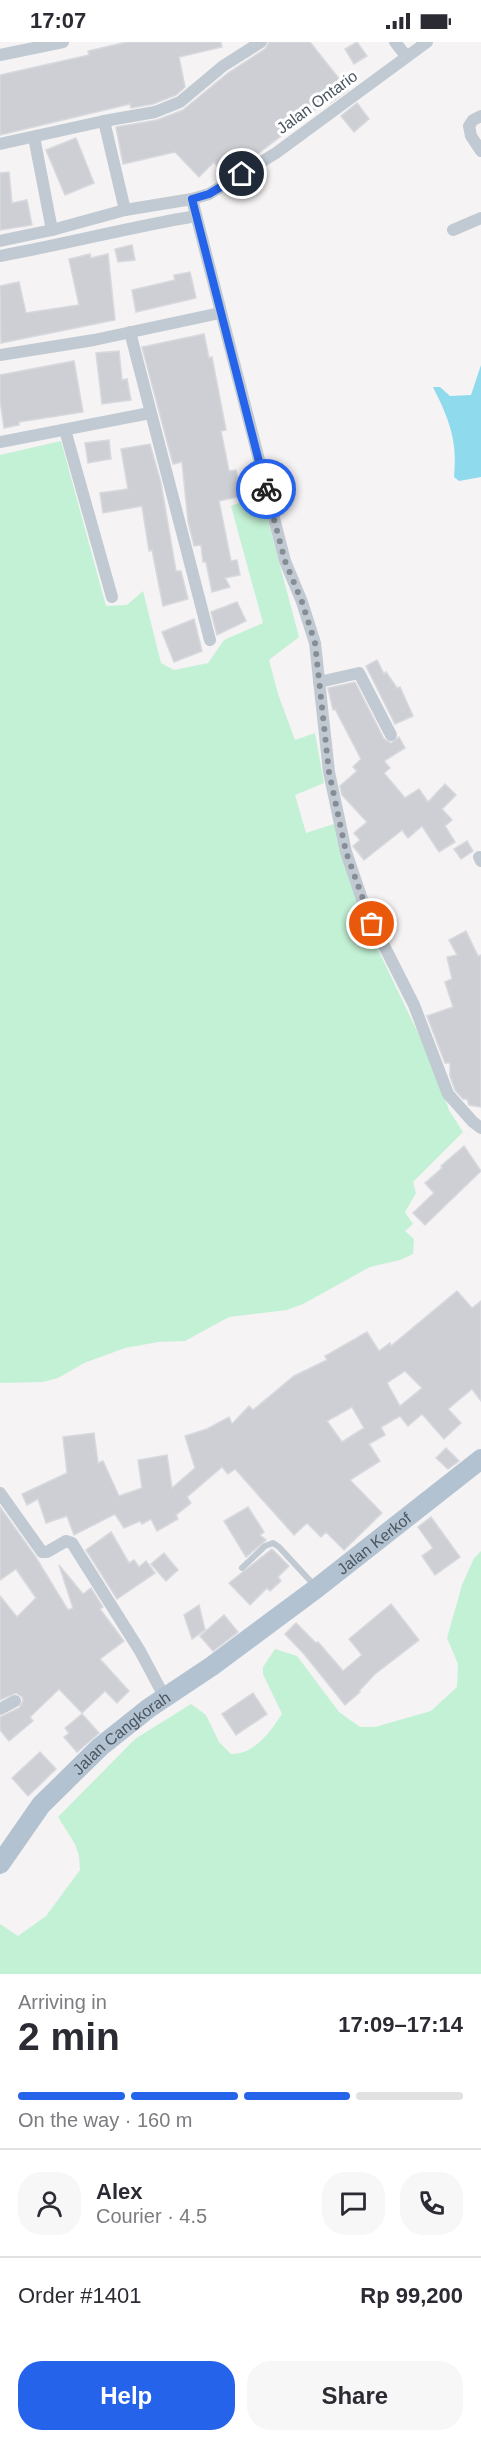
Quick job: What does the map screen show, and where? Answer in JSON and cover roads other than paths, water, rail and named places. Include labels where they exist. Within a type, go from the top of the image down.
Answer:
[{"type":"main road","name":"Jalan Kerkof","points":[[266,1625],[420,1509],[481,1459]]},
{"type":"main road","name":"Jalan Cangkorah","points":[[0,1864],[40,1805],[100,1747],[266,1625]]},
{"type":"street","points":[[0,55],[63,42]]},
{"type":"street","points":[[0,144],[155,112],[180,102],[223,66],[261,42]]},
{"type":"street","points":[[395,42],[406,56]]},
{"type":"street","name":"Jalan Ontario","points":[[0,240],[52,230],[125,210],[209,194],[276,153],[422,43]]},
{"type":"street","points":[[481,116],[473,120],[469,126],[471,136],[481,151]]},
{"type":"street","points":[[104,121],[125,210]]},
{"type":"street","points":[[34,137],[52,230],[47,234],[45,240],[50,246],[56,246]]},
{"type":"street","points":[[192,199],[285,561],[312,634],[329,772],[346,852],[365,908],[414,1005],[448,1094],[481,1128]]},
{"type":"street","points":[[0,256],[196,216]]},
{"type":"street","points":[[453,230],[481,218]]},
{"type":"street","points":[[0,355],[220,313]]},
{"type":"street","points":[[130,332],[210,640]]},
{"type":"street","points":[[0,442],[150,413]]},
{"type":"street","points":[[65,430],[112,597]]},
{"type":"street","points":[[318,682],[359,673],[391,735]]},
{"type":"street","points":[[0,1493],[42,1552],[66,1541],[72,1543],[140,1651],[165,1698]]},
{"type":"street","points":[[0,1709],[15,1701]]},
{"type":"lane","points":[[242,1568],[265,1545],[273,1543],[316,1588]]},
{"type":"water","points":[[481,365],[481,477],[459,481],[454,477],[455,452],[451,430],[433,387],[440,387],[450,396],[471,395]]}]
